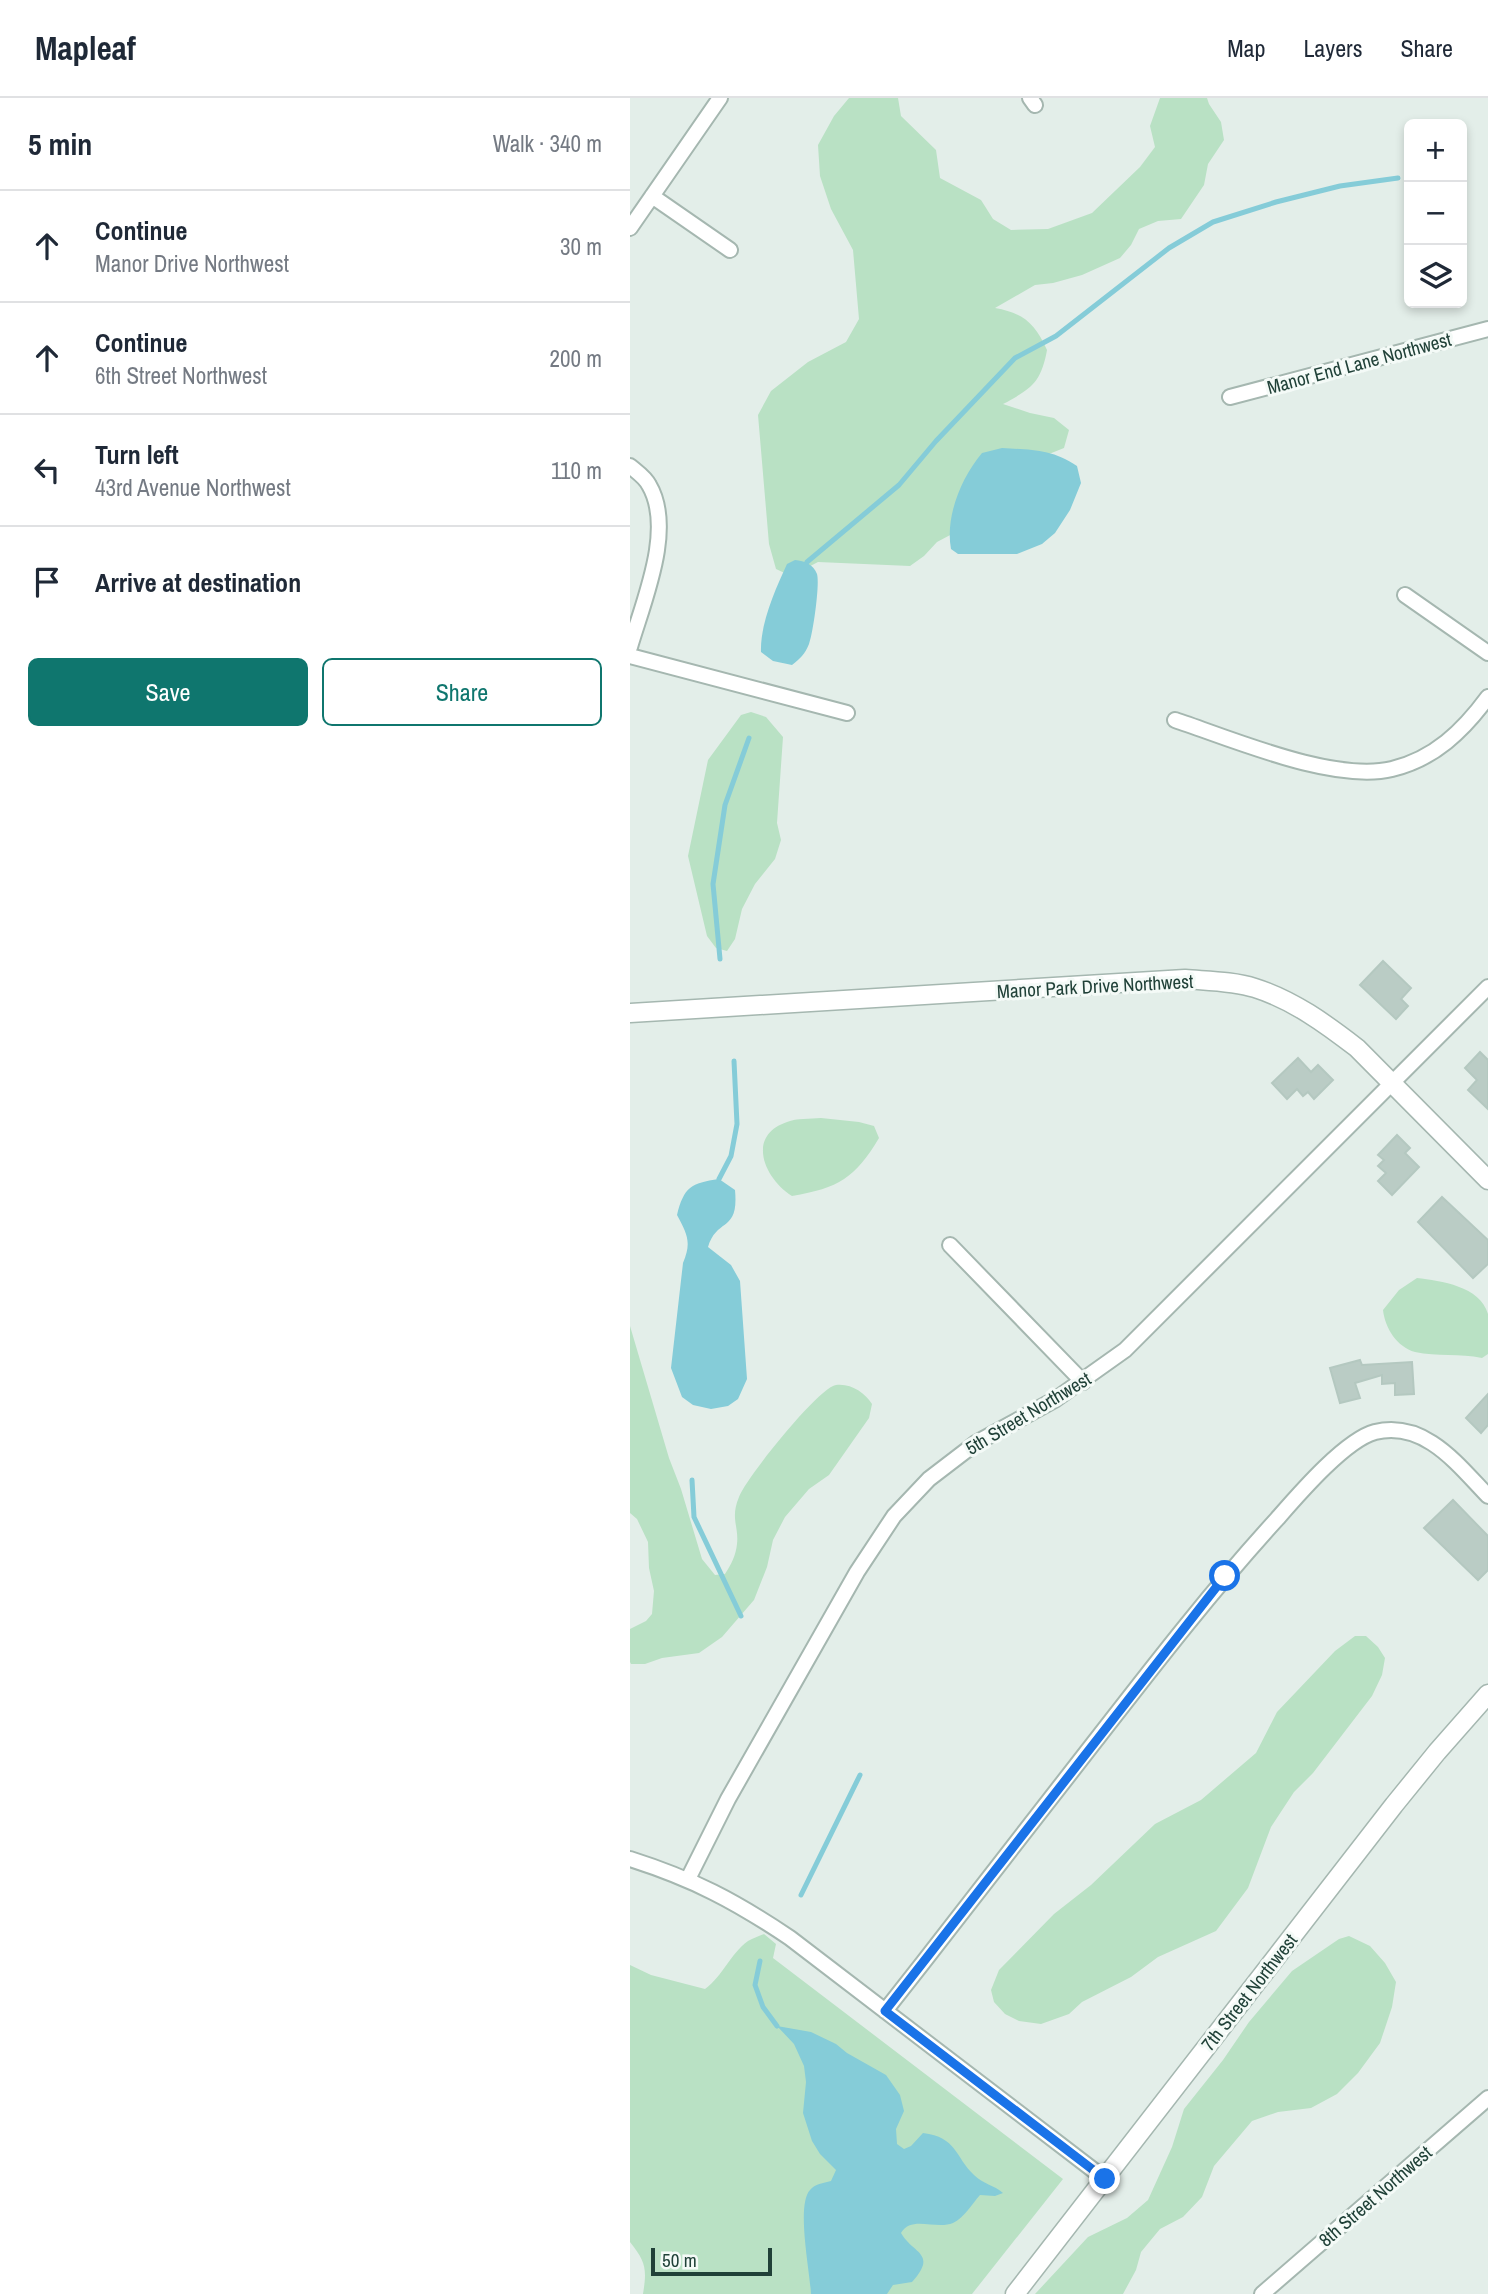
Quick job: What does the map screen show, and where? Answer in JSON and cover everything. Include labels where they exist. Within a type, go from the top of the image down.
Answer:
[{"type":"street","points":[[630,228],[720,98]]},
{"type":"street","points":[[652,196],[730,250]]},
{"type":"street","name":"Manor End Lane Northwest","points":[[1230,397],[1488,329]]},
{"type":"street","points":[[630,467],[650,485],[660,534],[630,647]]},
{"type":"street","points":[[1405,595],[1488,653]]},
{"type":"street","points":[[630,656],[846,713]]},
{"type":"street","points":[[1175,720],[1292,758],[1328,767],[1367,772],[1391,770],[1436,751],[1460,733],[1488,697]]},
{"type":"street","name":"Manor Park Drive Northwest","points":[[630,1013],[1185,979],[1224,982],[1254,988],[1309,1014],[1357,1048],[1488,1180]]},
{"type":"street","name":"5th Street Northwest","points":[[688,1879],[728,1799],[858,1572],[894,1516],[929,1479],[976,1443],[1056,1399],[1125,1350],[1488,987]]},
{"type":"street","points":[[950,1245],[1083,1382]]},
{"type":"street","points":[[885,2011],[1225,1576],[1342,1452],[1364,1436],[1376,1432],[1396,1430],[1417,1435],[1447,1454],[1488,1496]]},
{"type":"street","name":"7th Street Northwest","points":[[1014,2294],[1394,1805],[1488,1694]]},
{"type":"street","points":[[630,1859],[688,1879],[742,1906],[771,1925],[1105,2179]]},
{"type":"street","name":"8th Street Northwest","points":[[1262,2294],[1488,2098]]},
{"type":"green space","points":[[849,98],[898,98],[901,116],[936,150],[940,178],[981,200],[993,219],[1011,230],[1048,229],[1092,213],[1140,167],[1155,147],[1150,126],[1160,98],[1207,98],[1221,122],[1224,140],[1208,164],[1204,185],[1181,219],[1158,221],[1139,229],[1120,258],[1082,275],[1035,285],[995,308],[1021,316],[1033,326],[1047,350],[1038,378],[1028,389],[1003,404],[1054,418],[1069,430],[1064,448],[1044,456],[954,533],[937,542],[910,566],[818,562],[791,576],[776,569],[769,544],[758,415],[771,391],[808,362],[846,342],[859,319],[853,250],[831,209],[820,176],[818,145],[834,116]]},
{"type":"green space","points":[[751,712],[766,717],[783,737],[777,823],[781,840],[775,859],[755,884],[742,909],[735,939],[727,951],[716,948],[707,936],[688,856],[708,760],[741,715]]},
{"type":"green space","points":[[821,1118],[874,1126],[879,1138],[862,1163],[844,1179],[822,1189],[792,1196],[782,1188],[767,1168],[763,1147],[774,1128],[799,1119]]},
{"type":"green space","points":[[1417,1278],[1458,1287],[1477,1297],[1488,1314],[1488,1354],[1482,1358],[1415,1352],[1397,1341],[1389,1330],[1383,1310],[1399,1290]]},
{"type":"green space","points":[[630,1326],[702,1559],[715,1575],[725,1574],[736,1552],[735,1511],[744,1487],[800,1416],[836,1385],[857,1390],[872,1404],[869,1418],[829,1475],[809,1489],[785,1517],[773,1540],[767,1567],[754,1600],[722,1637],[699,1653],[662,1658],[645,1664],[630,1662],[630,1629],[646,1621],[652,1614],[654,1591],[649,1568],[648,1542],[637,1519],[630,1513]]},
{"type":"green space","points":[[1355,1636],[1366,1636],[1378,1647],[1385,1658],[1382,1675],[1372,1696],[1313,1773],[1294,1792],[1271,1827],[1248,1888],[1216,1931],[1158,1957],[1131,1977],[1082,2002],[1069,2014],[1041,2024],[1019,2021],[1005,2014],[994,2002],[991,1990],[999,1970],[1054,1914],[1091,1885],[1155,1824],[1201,1800],[1256,1753],[1277,1712],[1335,1651]]},
{"type":"green space","points":[[764,1934],[776,1944],[773,1958],[1063,2179],[972,2294],[643,2294],[644,2266],[630,2242],[630,1965],[651,1975],[705,1989],[742,1946]]},
{"type":"green space","points":[[1349,1936],[1370,1946],[1385,1963],[1396,1982],[1392,2007],[1380,2043],[1358,2073],[1337,2094],[1311,2108],[1278,2112],[1252,2121],[1214,2166],[1202,2197],[1183,2217],[1160,2229],[1141,2252],[1136,2270],[1123,2294],[1035,2294],[1088,2237],[1127,2218],[1148,2200],[1172,2147],[1184,2109],[1249,2022],[1292,1971],[1339,1939]]},
{"type":"water","points":[[1002,448],[1050,453],[1077,466],[1081,483],[1070,510],[1055,533],[1042,544],[1017,554],[958,554],[951,549],[950,537],[956,498],[967,474],[982,453]]},
{"type":"water","points":[[795,560],[811,565],[817,574],[818,588],[809,644],[802,656],[792,665],[773,661],[761,652],[761,641],[773,596],[787,564]]},
{"type":"water","points":[[719,1179],[735,1190],[734,1213],[717,1231],[708,1247],[731,1265],[740,1281],[747,1379],[738,1399],[728,1406],[711,1409],[693,1405],[682,1397],[671,1368],[683,1263],[688,1244],[677,1215],[690,1188],[702,1182]]},
{"type":"water","points":[[777,2026],[811,2032],[886,2075],[900,2095],[904,2111],[896,2129],[897,2144],[904,2149],[911,2146],[923,2133],[943,2139],[974,2175],[1003,2193],[995,2196],[980,2195],[953,2223],[917,2224],[905,2228],[901,2233],[921,2254],[923,2265],[912,2282],[893,2285],[887,2294],[811,2294],[804,2223],[806,2198],[814,2186],[831,2181],[836,2170],[820,2154],[812,2141],[803,2113],[806,2082],[804,2066],[794,2044]]},
{"type":"building","points":[[1383,961],[1411,988],[1401,999],[1408,1006],[1396,1019],[1360,985]]},
{"type":"building","points":[[1480,1052],[1488,1060],[1488,1109],[1468,1090],[1477,1080],[1465,1068]]},
{"type":"building","points":[[1298,1058],[1311,1072],[1318,1065],[1333,1080],[1314,1099],[1308,1092],[1303,1096],[1297,1089],[1287,1099],[1272,1083]]},
{"type":"building","points":[[1397,1135],[1410,1148],[1405,1153],[1419,1167],[1392,1195],[1378,1181],[1386,1173],[1378,1166],[1384,1160],[1378,1155]]},
{"type":"building","points":[[1442,1197],[1488,1240],[1488,1264],[1473,1278],[1418,1222]]},
{"type":"building","points":[[1360,1360],[1362,1365],[1412,1362],[1414,1394],[1395,1395],[1395,1383],[1382,1384],[1382,1375],[1355,1383],[1360,1398],[1340,1403],[1330,1368]]},
{"type":"building","points":[[1488,1394],[1488,1425],[1481,1433],[1466,1418]]},
{"type":"building","points":[[1453,1500],[1488,1536],[1488,1570],[1478,1580],[1424,1528]]},
{"type":"waterway","points":[[807,562],[899,485],[936,441],[1015,358],[1056,336],[1169,248],[1213,222],[1276,202],[1340,186],[1398,178]]},
{"type":"waterway","points":[[720,959],[713,884],[725,805],[749,738]]},
{"type":"waterway","points":[[719,1179],[731,1156],[737,1124],[734,1061]]},
{"type":"waterway","points":[[692,1480],[694,1517],[741,1616]]},
{"type":"waterway","points":[[801,1895],[860,1775]]},
{"type":"waterway","points":[[760,1961],[755,1985],[763,2007],[777,2026]]},
{"type":"route","points":[[1105,2179],[885,2011],[1225,1576]]}]
